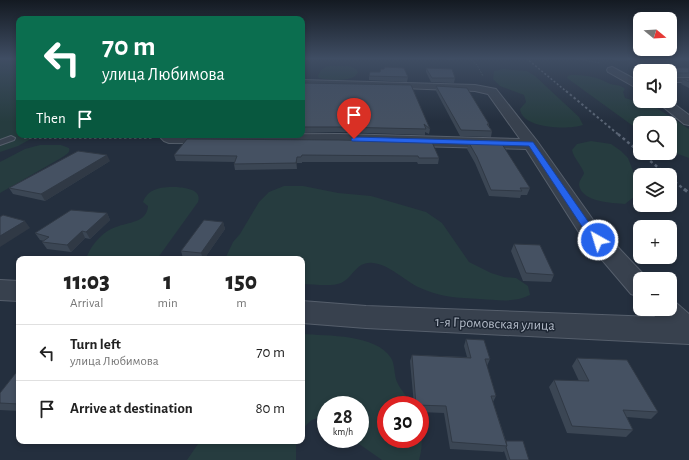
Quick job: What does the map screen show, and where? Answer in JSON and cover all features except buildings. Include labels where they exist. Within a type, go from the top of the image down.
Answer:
[{"type":"street","points":[[305,83],[475,88],[492,91],[531,144],[588,229],[633,279]]},
{"type":"street","points":[[671,108],[689,121]]},
{"type":"street","points":[[169,138],[339,139],[531,144]]},
{"type":"street","points":[[0,290],[16,291]]},
{"type":"street","name":"1-я Громовская улица","points":[[305,312],[366,317],[689,331]]},
{"type":"street","points":[[672,316],[689,331]]},
{"type":"lane","points":[[677,80],[689,80]]},
{"type":"lane","points":[[0,143],[11,138]]},
{"type":"path","points":[[485,79],[492,91]]},
{"type":"path","points":[[11,138],[169,138]]},
{"type":"green space","points":[[0,79],[16,79],[16,138],[33,138],[18,146],[0,152]]},
{"type":"green space","points":[[493,79],[539,79],[579,117],[583,125],[576,127],[557,127],[537,124],[529,121],[523,116],[520,109],[526,102],[524,95],[500,86]]},
{"type":"green space","points":[[569,79],[600,79],[610,84],[622,86],[625,89],[623,92],[625,98],[633,100],[633,108],[657,108],[669,116],[633,116],[633,126]]},
{"type":"green space","points":[[677,121],[689,129],[689,158],[677,154]]},
{"type":"green space","points":[[591,141],[611,144],[621,151],[628,158],[633,171],[633,198],[625,204],[598,200],[585,195],[581,191],[579,185],[584,173],[572,150],[577,144]]},
{"type":"green space","points":[[40,145],[61,145],[69,148],[69,151],[61,158],[0,193],[0,162],[25,149]]},
{"type":"green space","points":[[284,186],[303,186],[338,193],[371,196],[426,212],[442,223],[469,262],[491,273],[504,277],[516,278],[528,286],[530,295],[524,298],[506,300],[464,298],[441,295],[418,287],[391,270],[379,264],[373,263],[363,264],[341,283],[327,285],[305,284],[305,256],[226,256],[233,242],[240,234],[259,202],[269,192]]},
{"type":"green space","points":[[167,187],[193,190],[199,198],[198,202],[159,256],[87,256],[94,244],[106,232],[116,227],[141,219],[144,216],[147,212],[148,206],[143,202],[149,193],[157,189]]},
{"type":"green space","points":[[305,334],[338,336],[363,340],[374,344],[384,350],[391,358],[396,379],[407,396],[377,396],[377,448],[421,448],[419,460],[382,460],[365,448],[369,448],[369,396],[317,396],[317,418],[312,420],[305,426]]},
{"type":"green space","points":[[198,444],[296,444],[296,460],[187,460]]},
{"type":"railway","points":[[552,79],[567,92]]},
{"type":"railway","points":[[566,91],[619,135]]},
{"type":"railway","points":[[618,134],[659,168]]},
{"type":"railway","points":[[677,184],[685,190]]},
{"type":"railway","points":[[684,189],[689,193]]},
{"type":"route","points":[[354,139],[531,144],[588,229],[598,240]]}]
